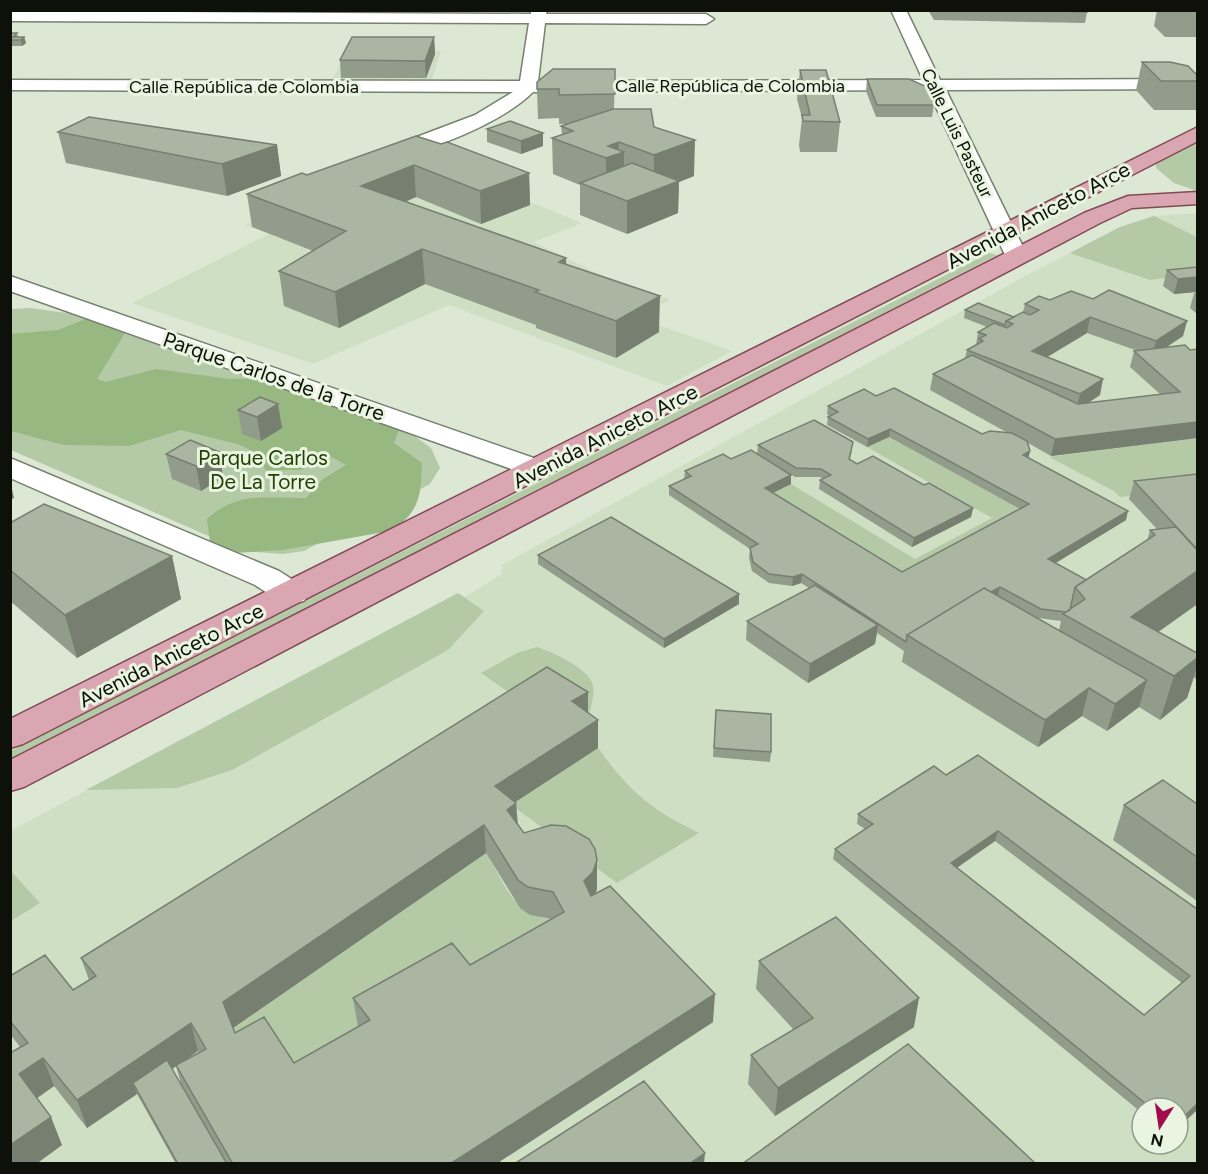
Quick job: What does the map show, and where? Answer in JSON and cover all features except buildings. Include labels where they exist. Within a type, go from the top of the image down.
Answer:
[{"type":"main road","name":"Avenida Aniceto Arce","points":[[10,777],[1011,244],[1141,160],[1197,133]]},
{"type":"main road","points":[[1141,160],[1143,171],[1149,180],[1180,194],[1197,198]]},
{"type":"main road","name":"Avenida Aniceto Arce","points":[[10,735],[538,469],[1011,244],[1128,202],[1197,198]]},
{"type":"street","name":"Calle Luis Pasteur","points":[[898,10],[1011,244]]},
{"type":"street","points":[[10,16],[538,14],[706,19]]},
{"type":"street","points":[[365,164],[493,113],[522,94],[528,87],[538,14]]},
{"type":"street","name":"Calle República de Colombia","points":[[10,86],[528,87],[1197,84]]},
{"type":"street","name":"Parque Carlos de la Torre","points":[[10,283],[538,469]]},
{"type":"street","points":[[10,467],[267,578],[292,594]]},
{"type":"shaded area","points":[[347,51],[441,51],[431,83],[331,82]]},
{"type":"shaded area","points":[[420,157],[582,223],[534,242],[597,273],[670,300],[637,317],[732,351],[667,386],[449,305],[313,364],[132,303],[269,234],[245,225]]},
{"type":"shaded area","points":[[1197,213],[1197,1163],[11,1163],[10,831],[458,593],[465,597],[502,574],[502,565],[1027,275],[1120,227],[1154,216]]},
{"type":"green space","points":[[1197,142],[1197,191],[1174,183],[1156,168],[1156,162]]},
{"type":"green space","points":[[1154,216],[1197,237],[1197,274],[1150,280],[1070,253],[1120,227]]},
{"type":"green space","points":[[989,253],[997,255],[11,761],[11,751]]},
{"type":"green space","name":"Parque Carlos De La Torre","points":[[30,308],[74,314],[413,435],[431,448],[440,468],[430,484],[304,551],[282,554],[243,551],[11,450],[11,309]]},
{"type":"green space","name":"Parque Carlos De La Torre","points":[[93,316],[128,328],[97,379],[106,382],[156,369],[230,379],[298,377],[400,427],[394,443],[422,463],[421,485],[413,510],[390,531],[283,550],[234,553],[210,542],[207,519],[218,510],[241,500],[254,498],[306,498],[323,479],[346,465],[330,456],[301,470],[265,470],[260,454],[237,444],[181,430],[129,446],[64,445],[11,431],[10,334],[58,330]]},
{"type":"green space","points":[[889,437],[1027,513],[900,582],[764,497],[791,484],[915,559],[992,518],[867,447]]},
{"type":"green space","points":[[1194,438],[1197,441],[1197,487],[1120,497],[1114,491],[1049,457]]},
{"type":"green space","points":[[458,593],[484,611],[448,650],[232,770],[177,788],[86,790]]},
{"type":"green space","points":[[537,647],[570,662],[586,673],[591,680],[593,694],[588,719],[511,694],[481,673],[517,653]]},
{"type":"green space","points":[[598,748],[620,776],[642,798],[667,816],[699,833],[617,883],[510,804]]},
{"type":"green space","points":[[486,853],[505,887],[519,905],[528,912],[554,920],[374,1049],[300,1092],[242,1061],[230,1030]]},
{"type":"green space","points":[[10,870],[40,903],[11,921],[10,921]]}]
